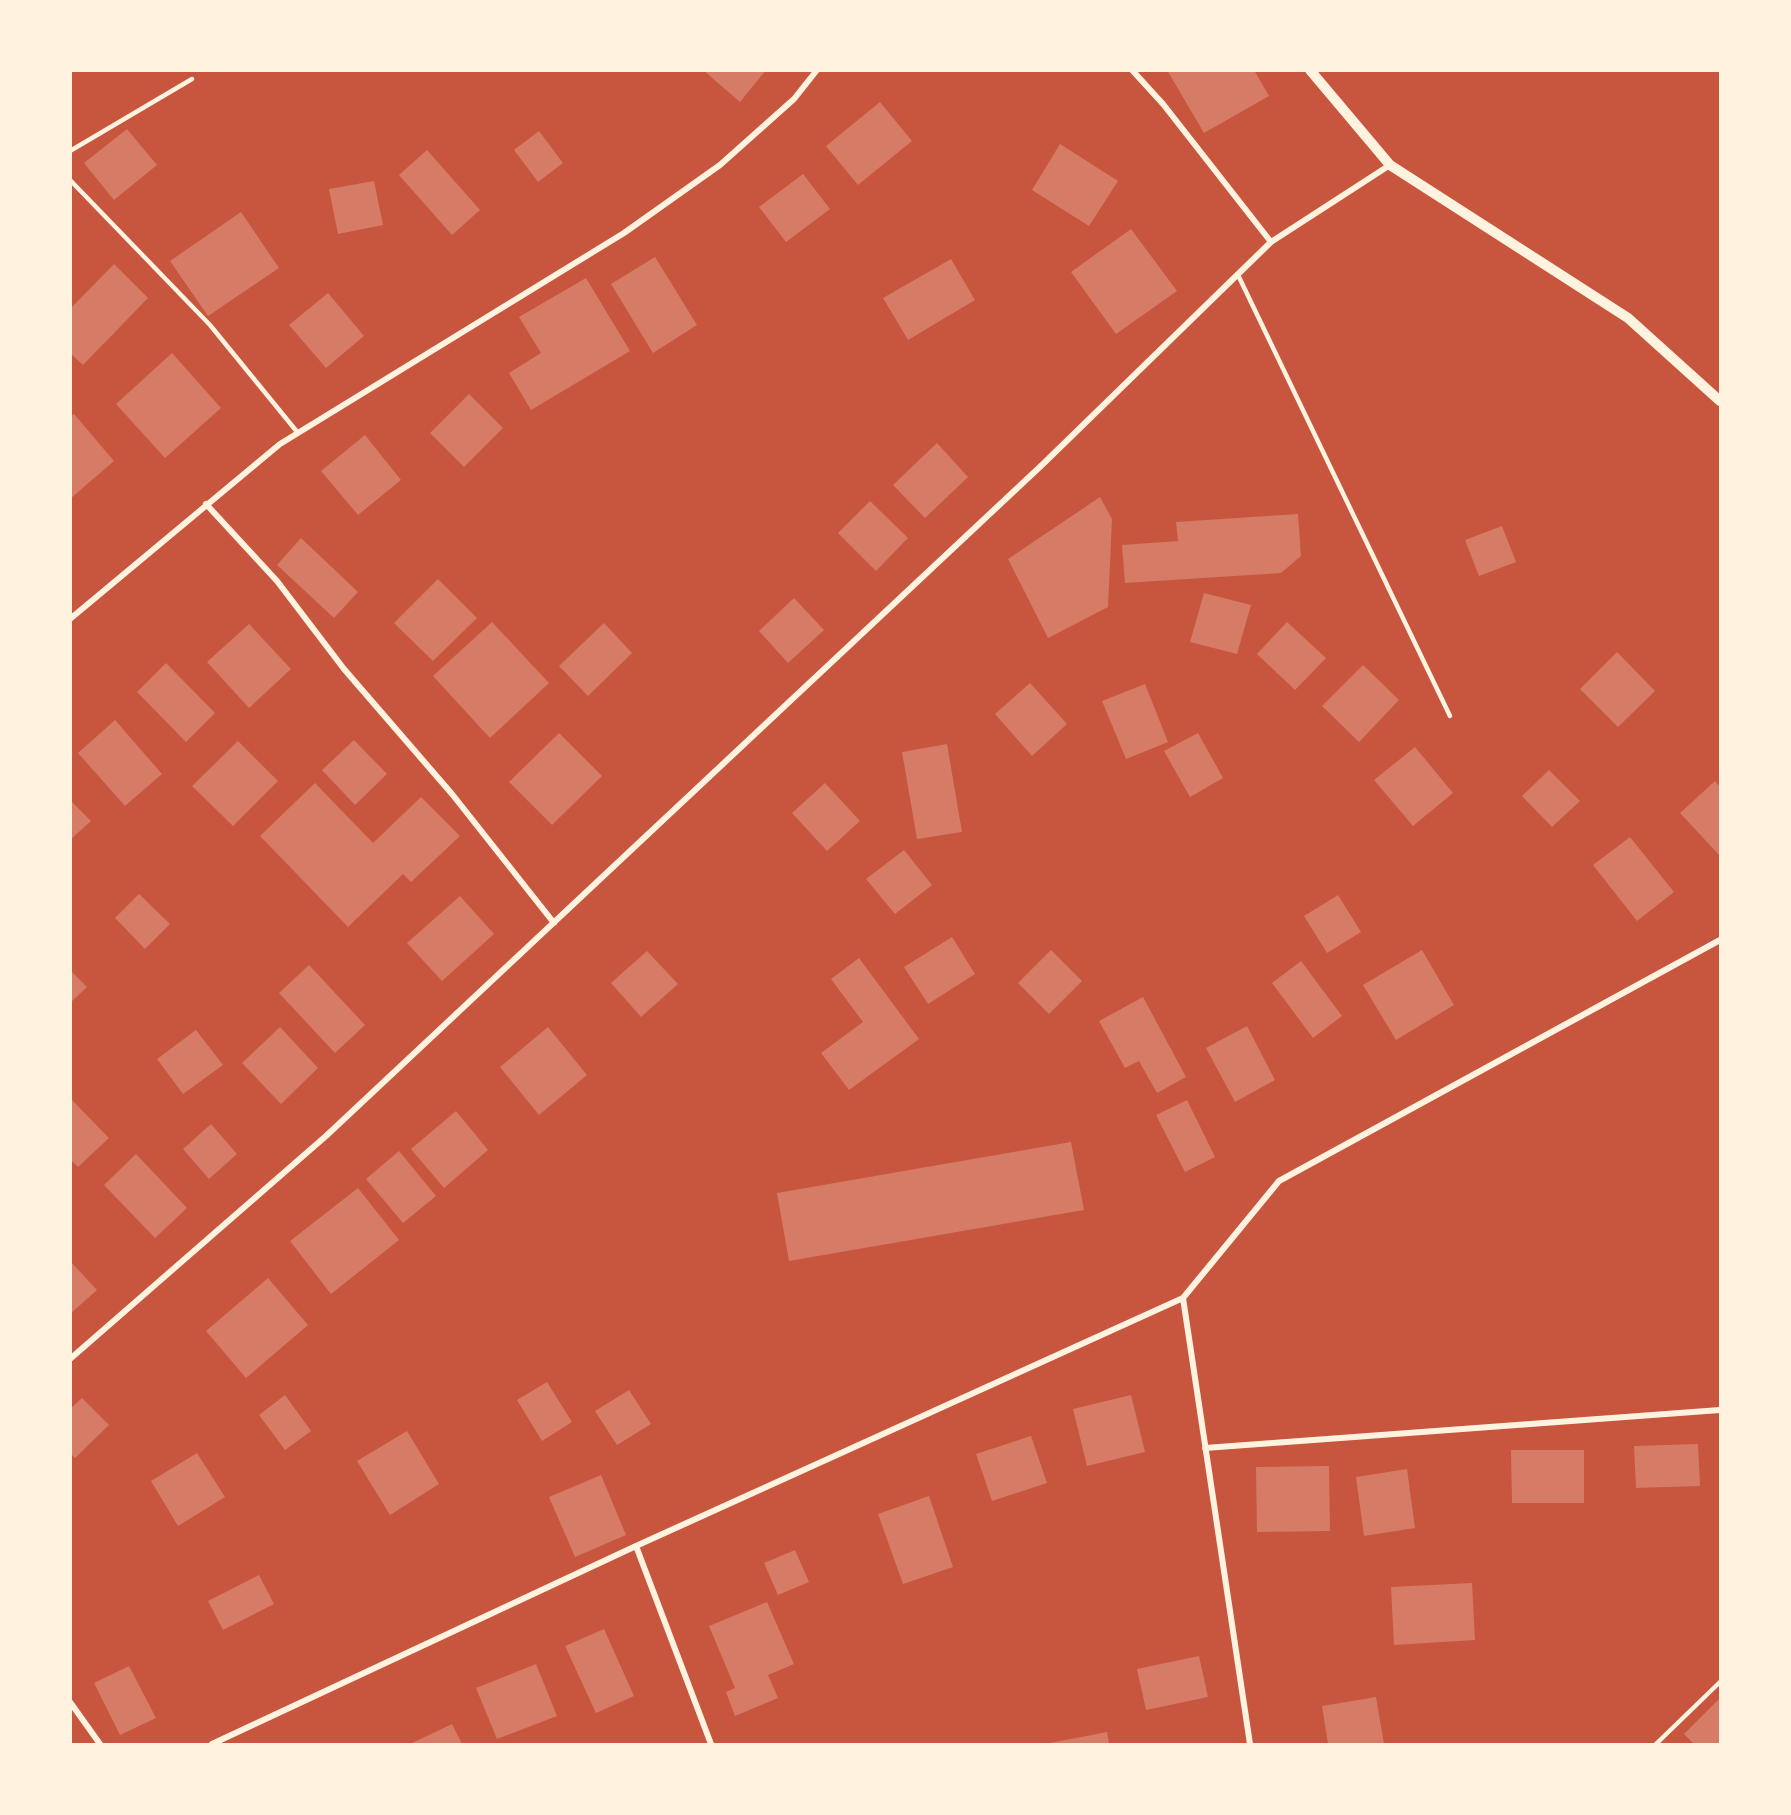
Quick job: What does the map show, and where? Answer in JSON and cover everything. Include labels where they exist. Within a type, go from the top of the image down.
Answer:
[{"type":"street","points":[[70,619],[280,444],[624,233],[720,165],[794,99],[817,70]]},
{"type":"street","points":[[1132,70],[1163,104],[1271,242]]},
{"type":"street","points":[[1310,70],[1390,165],[1628,318],[1720,401]]},
{"type":"street","points":[[70,1359],[326,1136],[1035,472],[1271,242],[1390,165]]},
{"type":"street","points":[[206,504],[277,581],[344,669],[452,794],[554,923]]},
{"type":"street","points":[[212,1744],[636,1546],[1183,1298],[1279,1181],[1720,944]]},
{"type":"street","points":[[1183,1298],[1250,1744]]},
{"type":"street","points":[[1205,1448],[1720,1410]]},
{"type":"street","points":[[636,1546],[711,1744]]},
{"type":"street","points":[[70,1702],[100,1744]]},
{"type":"lane","points":[[70,151],[192,79]]},
{"type":"lane","points":[[70,180],[210,325],[298,433]]},
{"type":"lane","points":[[1238,275],[1450,716]]},
{"type":"lane","points":[[1656,1744],[1720,1682]]},
{"type":"building","points":[[703,70],[766,70],[740,102]]},
{"type":"building","points":[[1167,70],[1254,70],[1269,96],[1204,133]]},
{"type":"building","points":[[880,102],[912,141],[858,185],[826,146]]},
{"type":"building","points":[[127,129],[157,165],[114,200],[84,163]]},
{"type":"building","points":[[539,131],[563,163],[538,182],[514,150]]},
{"type":"building","points":[[1060,144],[1118,181],[1089,226],[1032,190]]},
{"type":"building","points":[[427,150],[480,210],[452,235],[399,175]]},
{"type":"building","points":[[803,174],[830,209],[786,242],[759,207]]},
{"type":"building","points":[[374,181],[383,225],[338,234],[329,189]]},
{"type":"building","points":[[241,212],[279,268],[208,316],[170,261]]},
{"type":"building","points":[[1131,229],[1177,291],[1116,334],[1071,272]]},
{"type":"building","points":[[655,257],[697,325],[653,353],[611,284]]},
{"type":"building","points":[[951,259],[975,300],[908,340],[883,298]]},
{"type":"building","points":[[114,264],[148,298],[83,365],[70,353],[70,309]]},
{"type":"building","points":[[586,278],[630,351],[531,410],[509,373],[541,353],[519,317]]},
{"type":"building","points":[[328,293],[364,336],[326,368],[289,325]]},
{"type":"building","points":[[172,353],[221,408],[165,458],[116,404]]},
{"type":"building","points":[[469,394],[503,428],[464,467],[430,433]]},
{"type":"building","points":[[74,414],[114,461],[70,499],[70,417]]},
{"type":"building","points":[[365,435],[401,480],[358,515],[321,471]]},
{"type":"building","points":[[937,443],[968,477],[925,518],[893,485]]},
{"type":"building","points":[[1100,497],[1112,519],[1108,607],[1048,638],[1008,559]]},
{"type":"building","points":[[870,501],[908,538],[876,571],[838,533]]},
{"type":"building","points":[[1298,514],[1301,556],[1281,573],[1125,583],[1122,545],[1178,541],[1176,522]]},
{"type":"building","points":[[1502,526],[1516,562],[1479,576],[1465,540]]},
{"type":"building","points":[[301,538],[358,592],[334,618],[277,565]]},
{"type":"building","points":[[438,579],[477,618],[433,661],[394,623]]},
{"type":"building","points":[[1204,593],[1251,605],[1237,654],[1190,642]]},
{"type":"building","points":[[794,598],[824,630],[788,663],[759,631]]},
{"type":"building","points":[[492,622],[549,683],[490,738],[433,676]]},
{"type":"building","points":[[1287,622],[1326,658],[1295,690],[1257,654]]},
{"type":"building","points":[[604,623],[632,653],[588,696],[559,666]]},
{"type":"building","points":[[249,624],[291,669],[249,708],[207,662]]},
{"type":"building","points":[[1617,652],[1655,691],[1618,727],[1580,689]]},
{"type":"building","points":[[166,663],[215,713],[186,742],[137,692]]},
{"type":"building","points":[[1363,665],[1399,700],[1359,742],[1322,706]]},
{"type":"building","points":[[1030,683],[1067,724],[1032,756],[995,714]]},
{"type":"building","points":[[1145,684],[1168,742],[1126,759],[1102,701]]},
{"type":"building","points":[[115,720],[162,774],[125,806],[78,753]]},
{"type":"building","points":[[559,733],[602,776],[552,825],[509,782]]},
{"type":"building","points":[[1198,733],[1223,778],[1190,797],[1164,751]]},
{"type":"building","points":[[354,740],[387,774],[355,805],[322,770]]},
{"type":"building","points":[[238,741],[278,781],[233,826],[192,786]]},
{"type":"building","points":[[947,744],[962,832],[917,839],[902,752]]},
{"type":"building","points":[[1415,747],[1453,793],[1413,826],[1374,780]]},
{"type":"building","points":[[1549,770],[1580,801],[1552,827],[1522,796]]},
{"type":"building","points":[[1715,781],[1720,787],[1720,856],[1680,813]]},
{"type":"building","points":[[315,783],[373,843],[421,797],[460,836],[411,882],[403,874],[348,927],[260,836]]},
{"type":"building","points":[[825,783],[860,821],[827,851],[792,813]]},
{"type":"building","points":[[70,800],[91,821],[70,840]]},
{"type":"building","points":[[1630,837],[1674,892],[1637,921],[1593,865]]},
{"type":"building","points":[[904,850],[932,885],[895,914],[866,879]]},
{"type":"building","points":[[139,894],[170,924],[145,949],[115,918]]},
{"type":"building","points":[[1338,895],[1361,932],[1327,953],[1304,916]]},
{"type":"building","points":[[460,896],[494,934],[442,981],[407,943]]},
{"type":"building","points":[[952,937],[975,974],[928,1004],[904,967]]},
{"type":"building","points":[[1051,950],[1082,981],[1049,1014],[1018,983]]},
{"type":"building","points":[[1422,950],[1454,1005],[1396,1040],[1363,985]]},
{"type":"building","points":[[647,951],[678,984],[641,1017],[611,983]]},
{"type":"building","points":[[859,958],[919,1039],[849,1090],[821,1053],[863,1022],[831,979]]},
{"type":"building","points":[[1301,961],[1342,1016],[1313,1038],[1272,983]]},
{"type":"building","points":[[309,965],[365,1025],[335,1053],[279,993]]},
{"type":"building","points":[[70,970],[87,987],[70,1003]]},
{"type":"building","points":[[1143,997],[1186,1077],[1157,1093],[1139,1061],[1125,1068],[1099,1021]]},
{"type":"building","points":[[1247,1026],[1275,1080],[1235,1102],[1206,1048]]},
{"type":"building","points":[[280,1027],[318,1068],[281,1104],[242,1063]]},
{"type":"building","points":[[548,1027],[587,1075],[539,1115],[500,1067]]},
{"type":"building","points":[[196,1030],[223,1065],[183,1094],[157,1059]]},
{"type":"building","points":[[70,1098],[109,1138],[78,1167],[70,1159]]},
{"type":"building","points":[[1187,1100],[1215,1157],[1185,1172],[1156,1115]]},
{"type":"building","points":[[456,1111],[488,1150],[444,1188],[411,1149]]},
{"type":"building","points":[[211,1124],[237,1154],[209,1179],[183,1149]]},
{"type":"building","points":[[1071,1142],[1084,1210],[789,1261],[777,1193]]},
{"type":"building","points":[[399,1151],[436,1196],[403,1223],[366,1179]]},
{"type":"building","points":[[136,1154],[187,1208],[155,1238],[104,1185]]},
{"type":"building","points":[[358,1188],[399,1240],[331,1294],[290,1241]]},
{"type":"building","points":[[70,1261],[97,1290],[70,1314]]},
{"type":"building","points":[[268,1278],[308,1325],[246,1378],[206,1331]]},
{"type":"building","points":[[547,1382],[572,1422],[542,1441],[517,1400]]},
{"type":"building","points":[[629,1390],[651,1424],[617,1445],[595,1411]]},
{"type":"building","points":[[285,1395],[311,1431],[285,1450],[259,1415]]},
{"type":"building","points":[[1131,1395],[1145,1452],[1087,1466],[1073,1409]]},
{"type":"building","points":[[82,1398],[109,1425],[75,1458],[70,1453],[70,1409]]},
{"type":"building","points":[[407,1431],[439,1484],[390,1515],[357,1461]]},
{"type":"building","points":[[1031,1436],[1047,1483],[992,1501],[976,1454]]},
{"type":"building","points":[[1698,1444],[1700,1486],[1636,1488],[1634,1446]]},
{"type":"building","points":[[1511,1450],[1584,1450],[1584,1503],[1512,1503]]},
{"type":"building","points":[[197,1453],[225,1497],[178,1526],[151,1481]]},
{"type":"building","points":[[1329,1466],[1330,1531],[1257,1532],[1256,1467]]},
{"type":"building","points":[[1407,1469],[1415,1528],[1364,1536],[1356,1477]]},
{"type":"building","points":[[601,1475],[626,1535],[575,1557],[549,1497]]},
{"type":"building","points":[[929,1496],[953,1567],[903,1584],[878,1514]]},
{"type":"building","points":[[795,1550],[809,1582],[778,1595],[764,1563]]},
{"type":"building","points":[[259,1575],[274,1604],[223,1630],[208,1601]]},
{"type":"building","points":[[1472,1583],[1475,1640],[1394,1645],[1391,1587]]},
{"type":"building","points":[[767,1602],[794,1664],[768,1675],[778,1698],[735,1716],[726,1692],[735,1688],[709,1626]]},
{"type":"building","points":[[604,1629],[634,1696],[596,1713],[565,1646]]},
{"type":"building","points":[[1199,1656],[1208,1697],[1146,1710],[1137,1669]]},
{"type":"building","points":[[536,1664],[557,1716],[497,1739],[476,1688]]},
{"type":"building","points":[[129,1666],[156,1718],[120,1735],[94,1683]]},
{"type":"building","points":[[1376,1697],[1384,1744],[1328,1744],[1322,1706]]},
{"type":"building","points":[[1720,1698],[1720,1744],[1694,1744],[1684,1734]]},
{"type":"building","points":[[452,1724],[462,1744],[410,1744]]},
{"type":"building","points":[[1107,1732],[1109,1744],[1050,1744],[1050,1743]]}]
